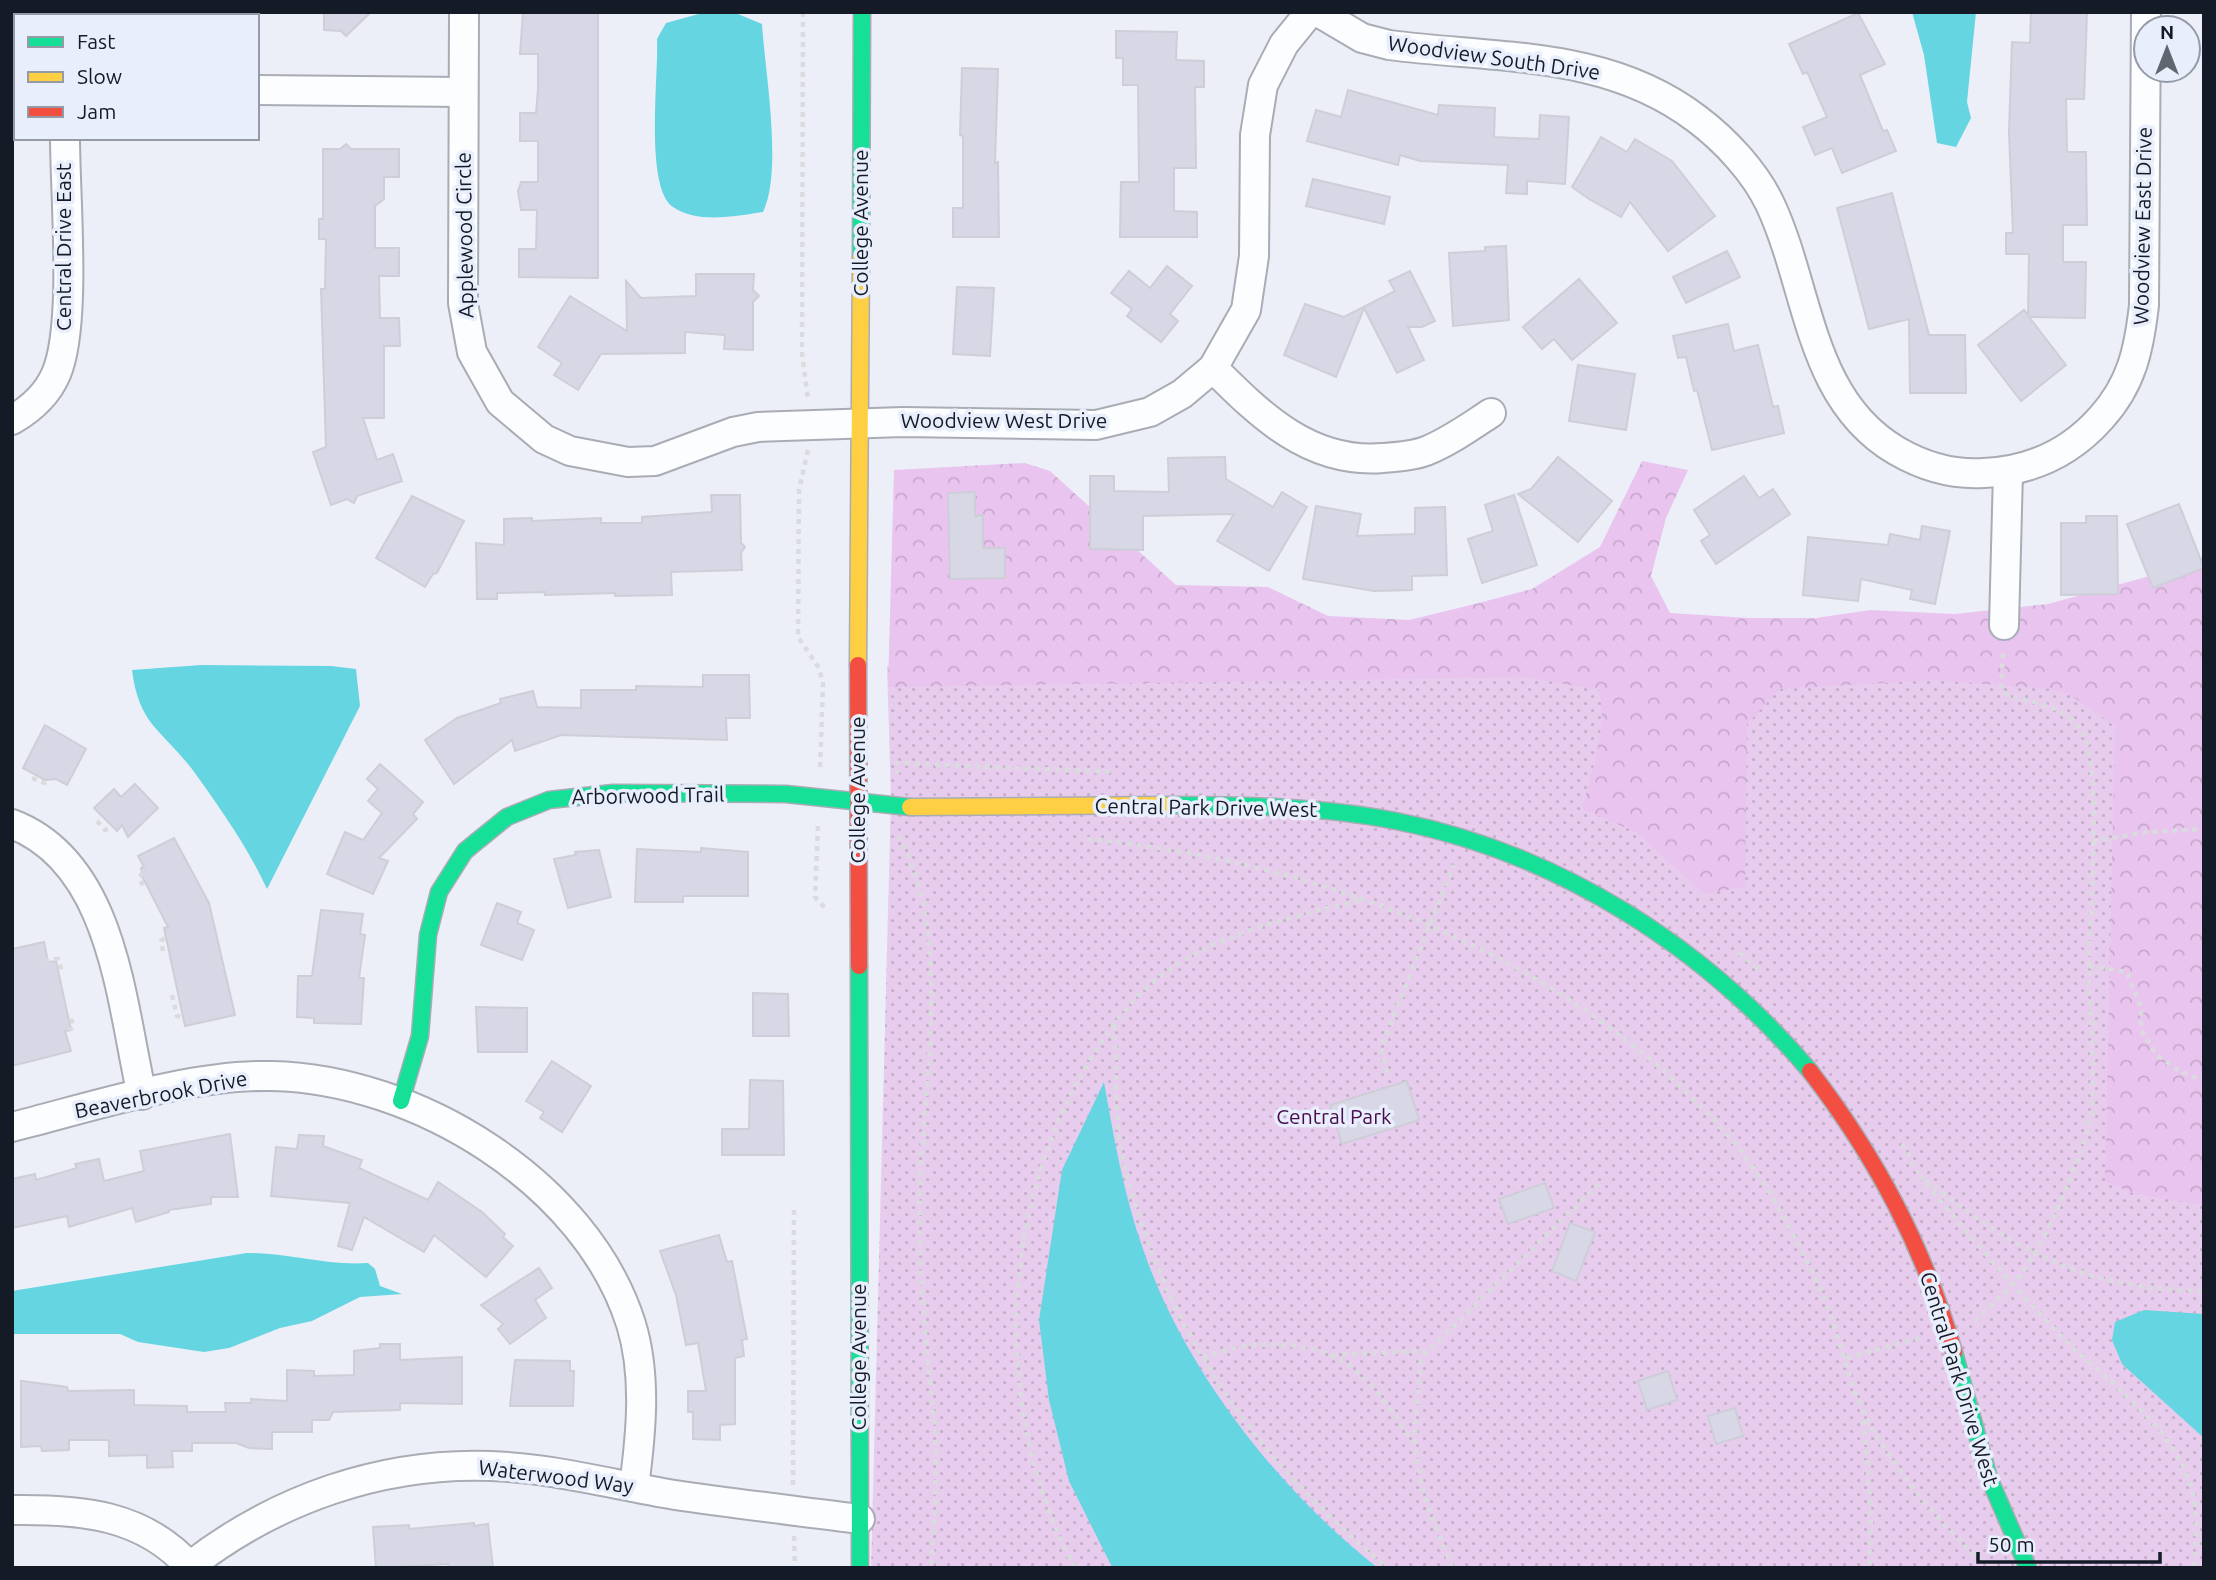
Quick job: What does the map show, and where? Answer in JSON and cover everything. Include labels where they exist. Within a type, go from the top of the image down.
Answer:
[{"type":"street","name":"Applewood Circle","points":[[464,12],[463,303],[472,352],[482,374],[509,411],[544,439],[570,451],[628,462],[655,461],[733,432],[758,427],[860,423]]},
{"type":"street","name":"College Avenue","points":[[860,1568],[858,801],[862,12]]},
{"type":"street","name":"Woodview West Drive","points":[[860,423],[1096,425],[1150,412],[1182,394],[1213,368],[1246,310],[1252,288],[1255,135],[1263,85],[1284,44],[1310,12]]},
{"type":"street","name":"Woodview South Drive","points":[[1318,12],[1362,38],[1389,45],[1574,65],[1635,81],[1666,97],[1716,135],[1737,157],[1769,202],[1808,309],[1822,364],[1845,406],[1861,425],[1878,440],[1911,459],[1941,469],[1973,474],[2008,472]]},
{"type":"street","name":"Woodview East Drive","points":[[2008,472],[2028,467],[2081,439],[2122,391],[2136,360],[2144,305],[2146,12]]},
{"type":"street","points":[[259,90],[463,92]]},
{"type":"street","name":"Central Drive East","points":[[12,420],[30,409],[49,388],[62,356],[66,306],[65,140]]},
{"type":"street","points":[[1213,368],[1250,405],[1292,438],[1343,457],[1373,459],[1425,452],[1491,413]]},
{"type":"street","points":[[2004,625],[2008,472]]},
{"type":"street","name":"Arborwood Trail","points":[[401,1101],[417,1055],[426,931],[431,910],[450,870],[493,826],[533,804],[579,794],[787,794],[858,801]]},
{"type":"street","name":"Central Park Drive West","points":[[858,801],[910,807],[1293,807],[1383,818],[1463,838],[1529,862],[1612,903],[1691,957],[1765,1021],[1834,1102],[1880,1173],[1916,1245],[1948,1331],[1987,1477],[2028,1568]]},
{"type":"street","points":[[12,824],[26,829],[55,850],[71,867],[93,902],[110,950],[142,1095]]},
{"type":"street","name":"Beaverbrook Drive","points":[[12,1126],[142,1095],[237,1077],[270,1076],[316,1078],[401,1101],[446,1122],[543,1191],[586,1236],[605,1265],[620,1295],[637,1352],[641,1435],[634,1487]]},
{"type":"street","name":"Waterwood Way","points":[[191,1567],[248,1527],[327,1489],[407,1469],[493,1466],[860,1518]]},
{"type":"street","points":[[12,1510],[83,1511],[119,1519],[149,1533],[191,1567]]},
{"type":"path","points":[[1847,1358],[1948,1331],[1975,1321],[2012,1285],[2033,1255],[2076,1163],[2090,1121],[2089,966],[2093,841],[2091,767],[2086,742],[2075,724],[2059,709],[2004,693],[2001,687],[2004,625]]},
{"type":"path","points":[[32,778],[45,783],[49,779]]},
{"type":"path","points":[[97,821],[105,830],[110,828]]},
{"type":"path","points":[[818,824],[815,897],[834,918]]},
{"type":"path","points":[[2093,841],[2148,832],[2204,829]]},
{"type":"path","points":[[906,833],[897,834],[908,853],[920,899],[930,986],[931,1045],[920,1199],[920,1265],[935,1439],[932,1568]]},
{"type":"path","points":[[1076,838],[1163,848],[1329,888],[1483,949],[1596,1016],[1639,1048],[1699,1104],[1731,1139],[1770,1193],[1821,1286],[1863,1409],[1871,1512],[1870,1568]]},
{"type":"path","points":[[1387,1073],[1381,1048],[1431,927],[1463,838]]},
{"type":"path","points":[[144,873],[139,877],[145,891]]},
{"type":"path","points":[[1075,1568],[1049,1514],[1027,1438],[1018,1380],[1017,1298],[1026,1228],[1053,1135],[1077,1083],[1114,1024],[1126,1007],[1157,978],[1201,950],[1259,926],[1360,900]]},
{"type":"path","points":[[163,951],[161,941],[166,937]]},
{"type":"path","points":[[44,961],[58,959],[62,972]]},
{"type":"path","points":[[2089,966],[2127,972],[2141,1007],[2141,1030],[2157,1055],[2179,1071],[2200,1079],[2204,1077]]},
{"type":"path","points":[[172,995],[177,1016],[183,1017]]},
{"type":"path","points":[[68,1030],[73,1028],[71,1017]]},
{"type":"path","points":[[1114,1024],[1119,1136],[1125,1168],[1158,1269],[1203,1359],[1262,1445],[1329,1515],[1388,1568]]},
{"type":"path","points":[[2194,1568],[2195,1510],[2188,1475],[2173,1450],[2144,1414],[2012,1285],[1920,1176],[1967,1212],[2033,1255],[2105,1281],[2166,1291],[2204,1291]]},
{"type":"path","points":[[1451,1568],[1427,1505],[1414,1445],[1421,1359],[1425,1351],[1602,1181]]},
{"type":"path","points":[[794,1210],[792,1510],[795,1568]]},
{"type":"path","points":[[1203,1359],[1227,1350],[1263,1345],[1331,1355],[1425,1351]]},
{"type":"path","points":[[1331,1355],[1378,1393],[1414,1445]]},
{"type":"path","points":[[1863,1409],[1912,1485],[1989,1568]]},
{"type":"green space","points":[[1642,461],[1688,470],[1666,518],[1651,576],[1670,613],[1749,618],[1816,618],[1870,610],[1955,614],[2048,604],[2179,568],[2204,557],[2204,1205],[2135,1194],[2105,1181],[2115,726],[2070,695],[2051,689],[1934,680],[1780,689],[1747,724],[1745,887],[1704,894],[1636,832],[1582,809],[1600,735],[1599,690],[1526,677],[888,687],[894,470],[1025,463],[1050,471],[1176,585],[1268,587],[1328,616],[1409,620],[1532,589],[1600,547]]},
{"type":"green space","name":"Central Park","points":[[887,666],[2204,668],[2204,1568],[871,1568],[891,796]]},
{"type":"water","points":[[706,12],[733,12],[762,24],[772,147],[769,194],[763,212],[717,217],[694,216],[673,207],[664,195],[656,154],[657,39],[666,23]]},
{"type":"water","points":[[1912,12],[1976,12],[1967,102],[1971,118],[1956,147],[1937,143],[1924,55]]},
{"type":"water","points":[[201,665],[331,666],[356,669],[360,706],[267,889],[242,842],[213,798],[146,715],[135,688],[132,670]]},
{"type":"water","points":[[1104,1082],[1120,1167],[1136,1229],[1161,1294],[1183,1338],[1238,1424],[1271,1464],[1341,1537],[1378,1568],[1113,1568],[1111,1565],[1069,1481],[1049,1400],[1039,1320],[1062,1170]]},
{"type":"water","points":[[247,1253],[338,1263],[368,1263],[375,1269],[380,1286],[402,1294],[360,1297],[312,1321],[280,1328],[229,1348],[204,1352],[138,1342],[120,1334],[12,1334],[12,1291]]},
{"type":"water","points":[[2144,1310],[2204,1314],[2204,1438],[2122,1364],[2112,1340],[2115,1322]]},
{"type":"building","points":[[324,12],[371,12],[346,36],[341,31],[324,30]]},
{"type":"building","points":[[523,12],[598,12],[598,278],[519,277],[519,249],[536,249],[537,210],[521,210],[518,191],[521,182],[538,182],[538,141],[520,141],[520,113],[536,113],[538,89],[538,54],[520,54]]},
{"type":"building","points":[[2031,12],[2087,12],[2084,99],[2066,99],[2067,152],[2086,152],[2087,225],[2063,225],[2063,262],[2086,262],[2085,318],[2029,317],[2066,365],[2021,401],[1978,345],[2024,310],[2028,315],[2029,254],[2006,254],[2006,233],[2013,233],[2009,132],[2012,42],[2030,43]]},
{"type":"building","points":[[1858,13],[1885,64],[1860,75],[1883,131],[1887,130],[1896,151],[1842,173],[1832,148],[1815,155],[1803,127],[1827,117],[1807,72],[1803,74],[1789,44]]},
{"type":"building","points":[[1116,31],[1177,32],[1176,60],[1204,61],[1204,87],[1195,87],[1196,168],[1174,168],[1174,211],[1197,212],[1197,237],[1120,237],[1121,182],[1139,182],[1138,85],[1123,85],[1123,58],[1116,58]]},
{"type":"building","points":[[962,68],[998,69],[995,163],[998,162],[999,237],[953,237],[953,208],[963,208],[963,136],[960,135]]},
{"type":"building","points":[[1348,90],[1438,115],[1439,105],[1495,108],[1494,137],[1539,139],[1540,115],[1569,117],[1565,184],[1527,181],[1527,194],[1506,193],[1508,165],[1420,161],[1400,155],[1398,165],[1307,141],[1316,110],[1341,117]]},
{"type":"building","points":[[1601,137],[1627,152],[1635,139],[1672,161],[1715,216],[1668,251],[1630,202],[1621,217],[1589,199],[1572,187]]},
{"type":"building","points":[[346,144],[351,149],[399,149],[399,177],[384,177],[384,199],[375,206],[375,248],[399,248],[399,276],[379,276],[380,318],[399,318],[400,346],[384,346],[384,418],[363,418],[377,460],[393,454],[402,481],[357,496],[354,503],[347,499],[331,505],[313,452],[326,447],[321,289],[325,289],[326,239],[319,239],[319,219],[323,219],[323,149],[340,149]]},
{"type":"building","points":[[1313,179],[1390,197],[1384,224],[1306,206]]},
{"type":"building","points":[[1892,193],[1929,335],[1965,335],[1966,393],[1910,393],[1909,319],[1869,329],[1837,208]]},
{"type":"building","points":[[1506,246],[1509,320],[1453,326],[1449,253],[1485,251],[1485,247]]},
{"type":"building","points":[[1727,251],[1740,277],[1686,303],[1673,277]]},
{"type":"building","points":[[1167,266],[1192,286],[1170,314],[1178,321],[1161,342],[1127,316],[1132,309],[1111,293],[1129,271],[1150,288]]},
{"type":"building","points":[[1410,271],[1435,321],[1422,327],[1408,327],[1424,360],[1397,373],[1364,308],[1336,377],[1284,355],[1305,304],[1344,317],[1395,291],[1389,281]]},
{"type":"building","points":[[696,274],[754,274],[753,290],[759,296],[753,302],[753,350],[724,349],[725,335],[685,332],[685,353],[601,354],[578,390],[554,375],[562,363],[538,347],[570,296],[627,331],[626,281],[641,298],[696,296]]},
{"type":"building","points":[[1579,279],[1617,323],[1572,360],[1554,339],[1542,349],[1523,327]]},
{"type":"building","points":[[957,287],[994,288],[990,356],[953,354]]},
{"type":"building","points":[[1728,324],[1734,351],[1758,345],[1773,407],[1778,406],[1784,433],[1712,450],[1686,357],[1678,358],[1673,336]]},
{"type":"building","points":[[1578,365],[1635,374],[1626,430],[1569,421]]},
{"type":"building","points":[[1225,457],[1226,479],[1273,507],[1282,492],[1307,507],[1269,571],[1217,541],[1234,514],[1143,516],[1143,550],[1090,549],[1090,476],[1114,476],[1114,491],[1169,492],[1168,458]]},
{"type":"building","points":[[1558,457],[1612,501],[1578,542],[1518,494],[1531,489]]},
{"type":"building","points":[[1744,476],[1759,498],[1773,489],[1790,514],[1716,564],[1701,541],[1710,535],[1694,510]]},
{"type":"building","points":[[975,492],[975,516],[983,515],[983,548],[1005,548],[1005,578],[950,579],[948,493]]},
{"type":"building","points":[[711,495],[740,495],[741,543],[745,547],[741,553],[742,570],[671,572],[672,595],[545,595],[545,592],[497,593],[497,599],[477,599],[476,543],[504,545],[504,519],[532,518],[532,521],[601,518],[601,523],[642,523],[642,517],[712,512]]},
{"type":"building","points":[[1514,495],[1537,565],[1482,583],[1468,539],[1493,531],[1485,505]]},
{"type":"building","points":[[412,496],[464,521],[437,573],[433,574],[425,587],[376,558]]},
{"type":"building","points":[[2179,504],[2204,568],[2153,588],[2127,524]]},
{"type":"building","points":[[1316,506],[1361,514],[1357,536],[1415,534],[1415,508],[1445,507],[1447,575],[1412,576],[1412,590],[1374,591],[1303,579]]},
{"type":"building","points":[[2086,516],[2117,516],[2118,594],[2061,595],[2061,523],[2086,523]]},
{"type":"building","points":[[1922,526],[1950,531],[1935,604],[1910,599],[1912,590],[1861,579],[1858,601],[1803,595],[1808,537],[1888,545],[1890,534],[1920,540]]},
{"type":"building","points":[[703,675],[749,675],[750,718],[726,718],[727,740],[561,735],[515,751],[512,740],[454,784],[425,740],[457,718],[501,703],[500,699],[533,691],[537,707],[581,708],[581,690],[636,690],[636,686],[703,687]]},
{"type":"building","points":[[45,725],[86,749],[67,785],[56,779],[45,780],[23,768]]},
{"type":"building","points":[[380,764],[423,802],[413,814],[417,819],[379,858],[388,861],[373,894],[327,874],[345,832],[363,840],[382,813],[368,801],[378,789],[367,779]]},
{"type":"building","points":[[135,784],[158,808],[128,837],[122,825],[117,831],[94,808],[114,789],[121,797]]},
{"type":"building","points":[[174,838],[209,903],[235,1015],[185,1026],[164,928],[168,927],[143,878],[141,868],[144,867],[138,856]]},
{"type":"building","points":[[701,848],[748,852],[748,896],[683,896],[683,902],[635,902],[637,849],[701,852]]},
{"type":"building","points":[[599,850],[611,897],[568,908],[554,859],[576,855],[575,852]]},
{"type":"building","points":[[497,903],[521,912],[517,923],[534,930],[522,960],[481,945]]},
{"type":"building","points":[[321,910],[363,914],[360,934],[365,935],[359,978],[364,978],[361,1024],[314,1023],[314,1018],[297,1017],[298,976],[312,976]]},
{"type":"building","points":[[44,942],[48,962],[56,961],[71,1030],[65,1031],[71,1051],[12,1066],[12,949]]},
{"type":"building","points":[[753,993],[788,994],[789,1036],[753,1036]]},
{"type":"building","points":[[476,1007],[527,1008],[527,1052],[478,1052]]},
{"type":"building","points":[[552,1061],[591,1086],[562,1132],[540,1118],[544,1112],[526,1101]]},
{"type":"building","points":[[750,1080],[783,1081],[784,1155],[722,1155],[722,1129],[749,1129]]},
{"type":"building","points":[[1407,1081],[1419,1120],[1342,1144],[1330,1105]]},
{"type":"building","points":[[230,1134],[238,1197],[211,1197],[211,1204],[169,1210],[136,1222],[132,1208],[69,1227],[67,1216],[12,1228],[12,1179],[35,1174],[36,1180],[77,1168],[75,1164],[99,1159],[104,1181],[144,1171],[140,1151]]},
{"type":"building","points":[[299,1135],[324,1136],[323,1146],[362,1160],[359,1168],[428,1200],[438,1182],[482,1212],[505,1234],[503,1237],[513,1246],[486,1277],[434,1235],[424,1252],[364,1217],[352,1250],[338,1246],[350,1203],[271,1196],[276,1147],[297,1149]]},
{"type":"building","points":[[1545,1183],[1554,1208],[1508,1224],[1499,1199]]},
{"type":"building","points":[[1570,1223],[1595,1232],[1576,1281],[1552,1271]]},
{"type":"building","points":[[719,1235],[727,1262],[732,1261],[747,1339],[742,1340],[744,1356],[735,1358],[735,1424],[720,1425],[720,1440],[693,1439],[693,1412],[688,1412],[688,1391],[706,1391],[698,1343],[686,1345],[676,1295],[660,1251]]},
{"type":"building","points":[[539,1268],[552,1288],[535,1300],[546,1318],[510,1344],[498,1329],[503,1324],[481,1305]]},
{"type":"building","points":[[380,1344],[400,1344],[400,1360],[462,1357],[462,1404],[400,1403],[400,1410],[333,1412],[329,1420],[312,1420],[312,1432],[272,1432],[272,1449],[249,1448],[236,1443],[192,1443],[192,1451],[172,1451],[173,1467],[147,1468],[147,1455],[109,1456],[109,1440],[69,1440],[69,1450],[42,1451],[41,1446],[21,1447],[21,1381],[67,1387],[68,1391],[134,1390],[134,1405],[187,1406],[187,1412],[226,1412],[225,1403],[251,1403],[251,1399],[287,1401],[287,1370],[314,1371],[314,1376],[354,1375],[354,1351],[380,1348]]},
{"type":"building","points":[[515,1360],[570,1361],[570,1371],[574,1371],[573,1406],[510,1406]]},
{"type":"building","points":[[1668,1371],[1677,1400],[1647,1410],[1638,1381]]},
{"type":"building","points":[[1735,1408],[1743,1436],[1716,1444],[1708,1416]]},
{"type":"building","points":[[474,1523],[474,1526],[488,1524],[493,1568],[449,1568],[448,1564],[376,1568],[373,1527],[409,1525],[409,1529]]},
{"type":"traffic: fast","points":[[861,257],[862,12]]},
{"type":"traffic: fast","points":[[401,1101],[420,1036],[428,935],[439,892],[465,851],[507,817],[549,800],[613,793],[786,794],[910,807]]},
{"type":"traffic: fast","points":[[1164,805],[1281,807],[1367,816],[1456,836],[1514,856],[1570,881],[1624,911],[1675,945],[1723,984],[1768,1026],[1810,1071]]},
{"type":"traffic: fast","points":[[859,966],[860,1568]]},
{"type":"traffic: fast","points":[[1954,1352],[1989,1478],[2028,1568]]},
{"type":"traffic: slow","points":[[858,665],[861,257]]},
{"type":"traffic: slow","points":[[910,807],[1164,805]]},
{"type":"traffic: jam","points":[[858,665],[859,966]]},
{"type":"traffic: jam","points":[[1810,1071],[1856,1136],[1896,1204],[1928,1276],[1954,1352]]}]
